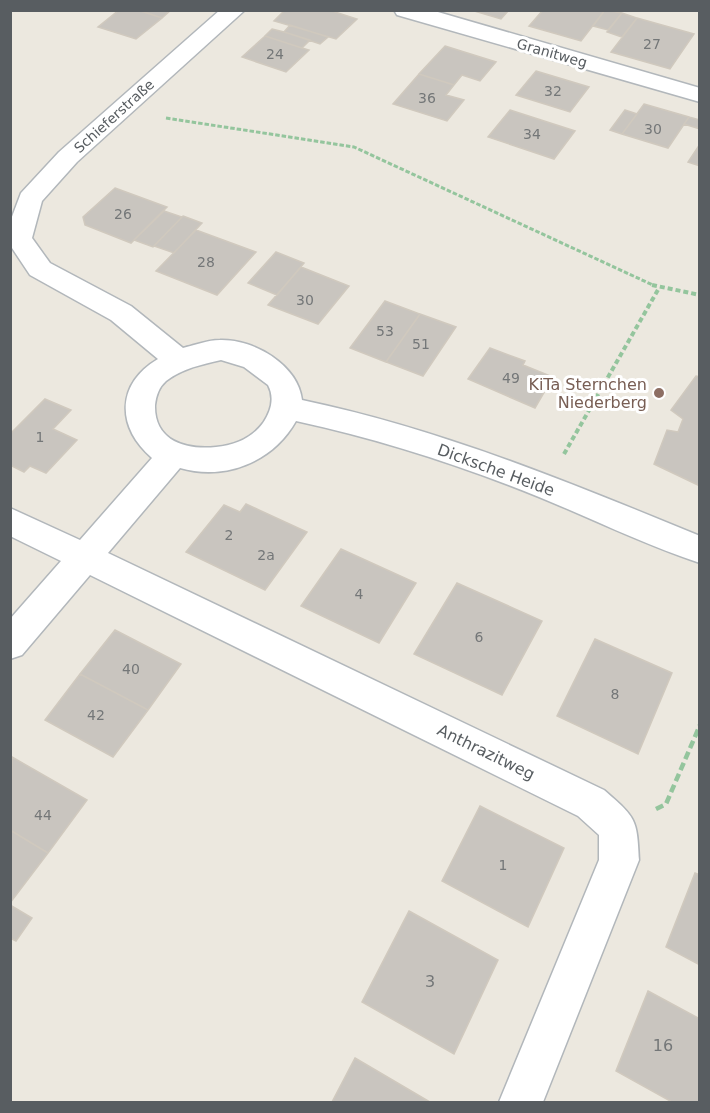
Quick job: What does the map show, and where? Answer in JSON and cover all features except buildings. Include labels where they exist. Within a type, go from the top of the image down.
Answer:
[{"type":"street","name":"Schieferstraße","points":[[176,358],[122,313],[40,269],[14,239],[30,199],[68,157],[234,10]]},
{"type":"street","name":"Granitweg","points":[[405,10],[699,95]]},
{"type":"street","points":[[221,350],[243,353],[263,361],[278,374],[285,390],[287,408],[280,425],[266,441],[246,453],[222,459],[205,460],[173,455],[153,442],[141,426],[137,407],[143,388],[156,371],[176,358],[198,351],[221,350]]},
{"type":"street","name":"Dicksche Heide","points":[[287,408],[333,417],[491,464],[699,550]]},
{"type":"street","points":[[10,645],[173,455]]},
{"type":"street","name":"Anthrazitweg","points":[[10,521],[591,803],[618,827]]},
{"type":"street","points":[[521,1102],[619,860],[618,827]]},
{"type":"path","points":[[120,110],[354,147],[659,288],[699,295]]},
{"type":"path","points":[[545,487],[659,288]]},
{"type":"path","points":[[618,827],[666,804],[699,725]]},
{"type":"place","name":"KiTa Sternchen Niederberg","points":[[659,393]]}]
